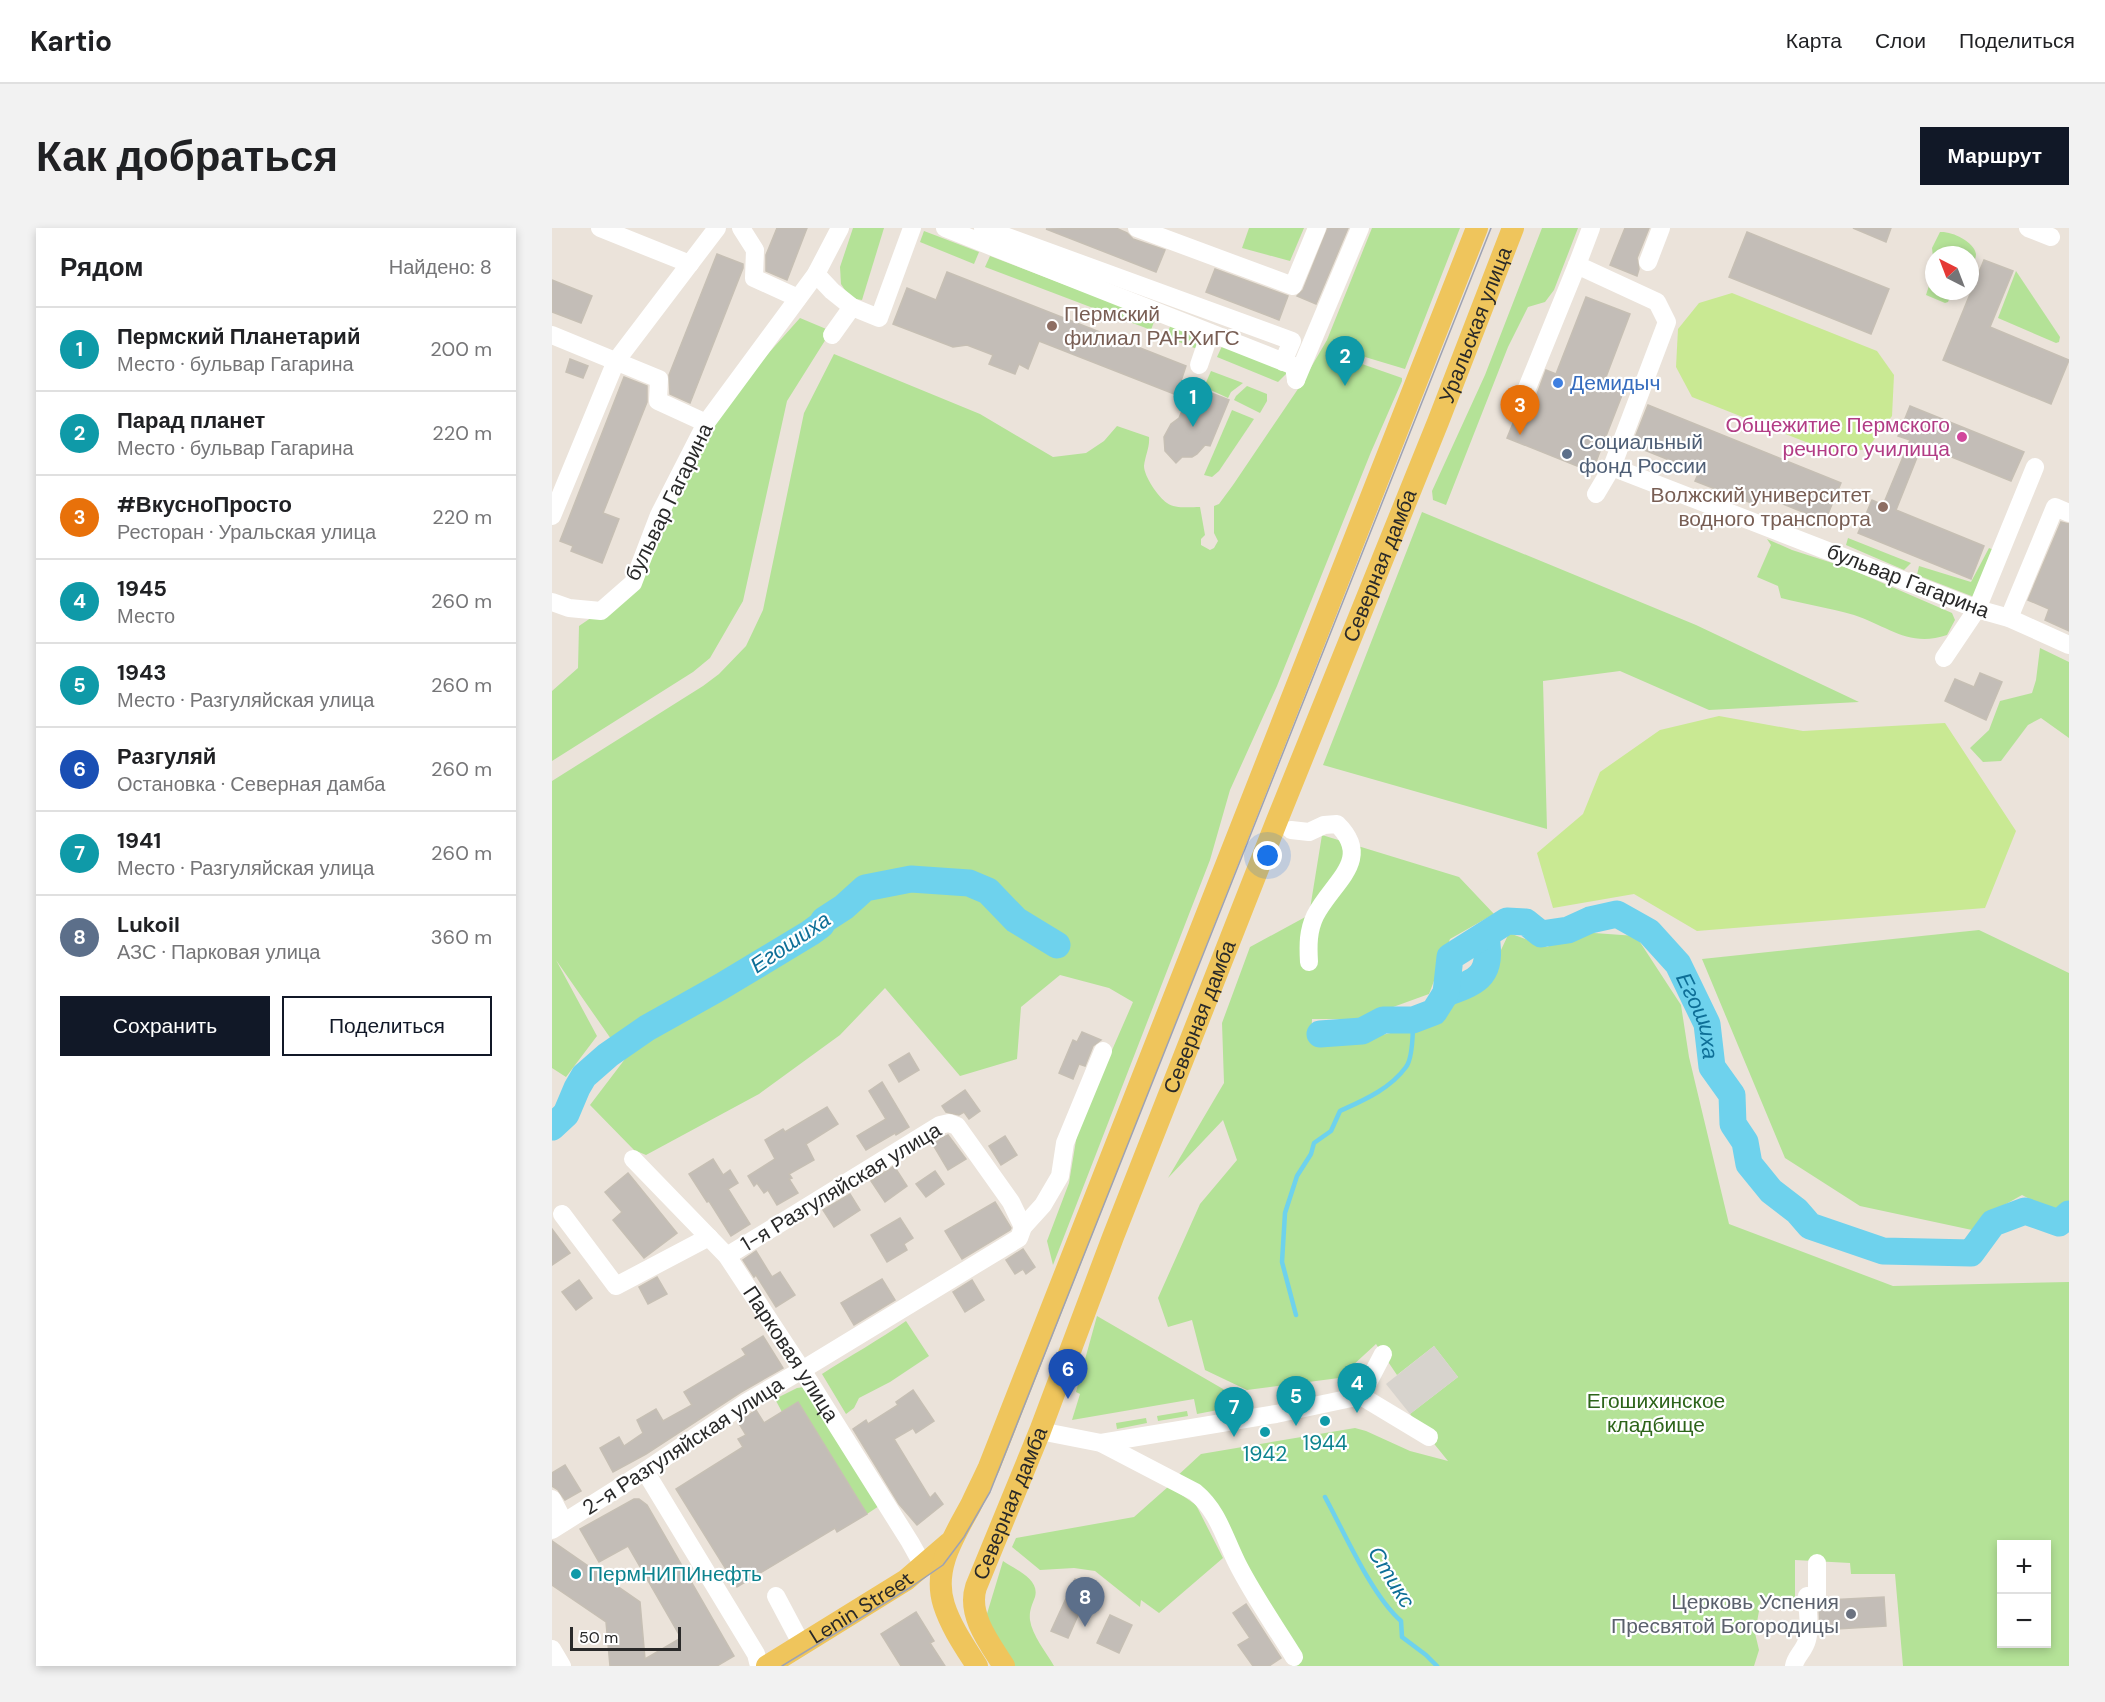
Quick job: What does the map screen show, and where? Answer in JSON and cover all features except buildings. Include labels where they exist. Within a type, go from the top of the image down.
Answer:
[{"type":"main road","name":"Уральская улица","points":[[1405,409],[1477,228]]},
{"type":"main road","name":"Уральская улица","points":[[1438,422],[1513,228]]},
{"type":"main road","name":"Северная дамба","points":[[949,1543],[989,1467],[1405,409]]},
{"type":"main road","name":"Северная дамба","points":[[1004,1666],[975,1614],[973,1596],[976,1587],[1040,1431],[1113,1237],[1276,824],[1438,422]]},
{"type":"main road","name":"Lenin Street","points":[[767,1666],[906,1580],[924,1567],[949,1543]]},
{"type":"main road","points":[[949,1543],[943,1565],[943,1603],[964,1647],[977,1666]]},
{"type":"street","points":[[600,228],[690,264]]},
{"type":"street","points":[[552,514],[616,361],[717,228]]},
{"type":"street","points":[[741,228],[755,250],[754,278],[798,298]]},
{"type":"street","name":"бульвар Гагарина","points":[[552,602],[569,608],[601,611],[633,583],[659,515],[706,423],[816,274],[840,228]]},
{"type":"street","points":[[816,274],[852,307],[879,318],[912,228]]},
{"type":"street","points":[[945,228],[976,231],[1292,342],[1283,362]]},
{"type":"street","points":[[1144,229],[1293,286],[1317,228]]},
{"type":"street","points":[[976,231],[1210,333],[1294,366],[1296,380],[1360,228]]},
{"type":"street","points":[[1527,388],[1591,228]]},
{"type":"street","points":[[1648,262],[1662,228]]},
{"type":"street","points":[[2028,228],[2051,237]]},
{"type":"street","points":[[1577,266],[1657,302],[1667,321],[1612,467],[1596,494]]},
{"type":"street","points":[[832,335],[852,307]]},
{"type":"street","points":[[1200,365],[1210,333]]},
{"type":"street","points":[[552,335],[659,379],[658,401],[706,423]]},
{"type":"street","name":"бульвар Гагарина","points":[[1612,467],[1977,609],[2009,618],[2069,645]]},
{"type":"street","points":[[1944,658],[1977,609],[2035,467]]},
{"type":"street","points":[[2009,618],[2055,507],[2069,513]]},
{"type":"street","points":[[1291,830],[1309,832],[1324,825],[1337,824],[1349,835],[1353,853],[1345,874],[1315,916],[1308,938],[1310,962]]},
{"type":"street","name":"2-я Разгуляйская улица","points":[[558,1526],[747,1402],[1019,1238],[1023,1227],[1043,1205],[1060,1176],[1065,1143],[1103,1051]]},
{"type":"street","name":"1-я Разгуляйская улица","points":[[727,1256],[940,1125],[949,1122],[957,1126],[1011,1202],[1023,1227]]},
{"type":"street","name":"Парковая улица","points":[[633,1159],[727,1256],[802,1370],[924,1567]]},
{"type":"street","points":[[562,1214],[616,1286],[709,1237]]},
{"type":"street","points":[[1361,1396],[1383,1354]]},
{"type":"street","points":[[1101,1443],[1276,1414],[1361,1396],[1429,1437]]},
{"type":"street","points":[[1040,1431],[1101,1443],[1195,1492],[1217,1517],[1238,1564],[1294,1657]]},
{"type":"street","points":[[645,1471],[756,1654],[759,1666]]},
{"type":"street","points":[[552,1499],[558,1526]]},
{"type":"street","points":[[1794,1666],[1794,1662],[1802,1653],[1808,1639],[1807,1596],[1817,1595],[1817,1563]]},
{"type":"street","points":[[776,1596],[802,1645]]},
{"type":"street","points":[[552,1649],[562,1666]]},
{"type":"green space","points":[[853,228],[884,228],[862,300],[850,298],[841,284],[840,267]]},
{"type":"green space","points":[[1249,228],[1304,228],[1290,261],[1242,248]]},
{"type":"green space","points":[[1372,228],[1460,228],[1405,369],[1365,357],[1362,364],[1402,378],[1402,381],[1277,686],[1230,790],[1210,860],[1053,1265],[1047,1241],[1069,1183],[1078,1128],[1133,1002],[1109,988],[1060,975],[1021,1007],[1017,1059],[960,1076],[885,988],[840,1035],[759,1094],[646,1155],[634,1150],[590,1105],[625,1059],[556,960],[597,1036],[566,1077],[552,1068],[552,781],[703,686],[719,674],[746,646],[763,610],[804,413],[834,354],[980,414],[1053,457],[1086,453],[1104,441],[1117,426],[1149,437],[1144,466],[1149,481],[1163,500],[1170,505],[1200,507],[1205,535],[1201,539],[1201,545],[1210,550],[1218,541],[1214,533],[1214,506],[1219,504],[1233,485],[1300,386],[1327,340]]},
{"type":"green space","points":[[1542,228],[1578,228],[1554,290],[1545,302],[1528,307],[1508,347],[1446,505],[1433,500],[1432,491],[1485,375]]},
{"type":"green space","points":[[924,231],[979,252],[974,264],[920,242]]},
{"type":"green space","points":[[1940,232],[1945,232],[1956,235],[1972,246],[1933,246]]},
{"type":"green space","points":[[990,256],[1155,319],[1151,330],[985,267]]},
{"type":"green space","points":[[2016,271],[2060,337],[2059,342],[2056,343],[1998,318]]},
{"type":"green space","points":[[1732,293],[1877,351],[1894,375],[1892,416],[1867,449],[1836,454],[1692,397],[1676,367],[1678,329],[1699,303]]},
{"type":"green space","points":[[800,318],[831,331],[787,401],[743,601],[710,658],[693,672],[552,761],[552,691],[578,668],[579,626],[601,611],[633,583],[706,423]]},
{"type":"green space","points":[[1171,324],[1202,337],[1197,349],[1166,337]]},
{"type":"green space","points":[[1223,344],[1289,371],[1278,382],[1217,357]]},
{"type":"green space","points":[[1211,371],[1243,383],[1231,392],[1228,398],[1204,387]]},
{"type":"green space","points":[[1247,386],[1267,394],[1267,401],[1260,413],[1234,400]]},
{"type":"green space","points":[[1232,410],[1254,419],[1219,471],[1212,477],[1204,475]]},
{"type":"green space","points":[[1422,512],[1696,625],[1859,702],[1709,710],[1620,671],[1543,681],[1547,829],[1323,765]]},
{"type":"green space","points":[[1848,538],[1911,563],[1904,570],[1846,545]]},
{"type":"green space","points":[[1767,539],[1792,550],[1848,568],[1952,613],[1955,620],[1947,635],[1921,639],[1899,634],[1854,615],[1781,598],[1778,586],[1757,577],[1771,545]]},
{"type":"green space","points":[[1989,548],[1994,550],[1974,597],[1917,575],[1919,566],[1971,582]]},
{"type":"green space","points":[[2040,648],[2069,662],[2069,738],[2041,718],[2028,725],[2001,761],[1983,762],[1970,748],[1989,730],[2000,701],[2032,693]]},
{"type":"green space","points":[[1719,716],[1803,731],[1945,723],[2016,831],[1985,908],[1697,931],[1634,894],[1553,908],[1537,853],[1583,814],[1600,772],[1660,730]]},
{"type":"green space","name":"Егошихинское кладбище","points":[[1322,835],[1459,877],[1494,914],[1450,939],[1429,994],[1360,1019],[1312,1019],[1311,1042],[1352,1042],[1416,1027],[1439,1016],[1459,995],[1478,986],[1493,967],[1509,933],[1547,947],[1580,932],[1636,936],[1681,1005],[1689,1057],[1729,1224],[1893,1286],[2069,1282],[2069,1666],[1903,1666],[1895,1574],[1851,1574],[1850,1563],[1795,1560],[1795,1602],[1761,1600],[1755,1633],[1759,1650],[1754,1666],[1291,1666],[1299,1659],[1216,1508],[1175,1478],[1201,1454],[1355,1428],[1410,1451],[1448,1461],[1410,1414],[1458,1377],[1434,1346],[1397,1375],[1376,1344],[1339,1378],[1247,1390],[1205,1370],[1192,1320],[1168,1327],[1158,1298],[1200,1204],[1237,1160],[1223,1120],[1168,1178],[1224,1083],[1222,1023],[1250,947],[1309,915]]},
{"type":"green space","points":[[1979,930],[2069,973],[2069,1208],[2056,1213],[2022,1195],[1983,1217],[1972,1230],[1860,1206],[1785,1158],[1702,959]]},
{"type":"green space","points":[[1097,1316],[1249,1404],[1197,1414],[1194,1399],[1072,1420],[1080,1394],[1076,1392]]},
{"type":"green space","points":[[906,1321],[929,1356],[890,1382],[859,1398],[854,1408],[846,1414],[822,1374]]},
{"type":"green space","points":[[804,1387],[879,1506],[867,1514],[798,1403],[782,1412],[775,1399]]},
{"type":"green space","points":[[1187,1411],[1188,1416],[1158,1421],[1157,1416]]},
{"type":"green space","points":[[1146,1418],[1147,1423],[1117,1429],[1116,1423]]},
{"type":"green space","points":[[1169,1486],[1196,1505],[1223,1558],[1159,1613],[1141,1600],[1140,1607],[1095,1571],[1074,1568],[1040,1570],[1012,1547],[1016,1538],[1134,1517]]},
{"type":"green space","points":[[1003,1561],[1026,1576],[1034,1585],[1036,1591],[1030,1614],[1031,1626],[1054,1666],[1013,1666],[986,1617]]},
{"type":"shaded area","points":[[1434,1346],[1458,1377],[1410,1414],[1386,1384]]},
{"type":"waterway","name":"Егошиха","points":[[552,1127],[566,1114],[584,1076],[608,1055],[647,1028],[810,933],[865,888],[911,879],[969,883],[988,891],[1016,920],[1057,945]]},
{"type":"waterway","name":"Егошиха","points":[[1320,1034],[1362,1031],[1383,1020],[1413,1020],[1434,1012],[1446,993],[1450,957],[1507,921],[1526,922],[1541,934],[1568,930],[1590,920],[1617,914],[1649,932],[1678,964],[1707,1024],[1712,1067],[1732,1095],[1733,1124],[1745,1142],[1749,1164],[1771,1191],[1797,1211],[1810,1226],[1883,1251],[1971,1253],[1993,1223],[2025,1211],[2059,1223],[2069,1214]]},
{"type":"waterway","points":[[1446,993],[1476,980],[1481,974],[1487,959],[1486,936]]},
{"type":"waterway","name":"Стикс","points":[[1296,1315],[1282,1262],[1285,1213],[1297,1176],[1311,1154],[1314,1143],[1331,1131],[1340,1111],[1384,1088],[1406,1067],[1413,1038],[1413,1020]]},
{"type":"waterway","name":"Стикс","points":[[1325,1497],[1369,1580],[1390,1610],[1401,1621],[1402,1637],[1437,1666]]},
{"type":"tram line","points":[[782,1666],[943,1565],[964,1537],[990,1492],[1491,228]]},
{"type":"place","name":"Пермский филиал РАНХиГС","points":[[1052,326]]},
{"type":"place","name":"Демидыч","points":[[1558,383]]},
{"type":"place","name":"Парад планет","points":[[1345,386]]},
{"type":"place","name":"Пермский Планетарий","points":[[1193,427]]},
{"type":"place","name":"#ВкусноПросто","points":[[1520,435]]},
{"type":"place","name":"Общежитие Пермского речного училища","points":[[1962,437]]},
{"type":"place","name":"Социальный фонд России","points":[[1567,454]]},
{"type":"place","name":"Волжский университет водного транспорта","points":[[1883,507]]},
{"type":"place","name":"Разгуляй","points":[[1068,1399]]},
{"type":"place","name":"1945","points":[[1357,1413]]},
{"type":"place","name":"1944","points":[[1325,1421]]},
{"type":"place","name":"1943","points":[[1296,1426]]},
{"type":"place","name":"1942","points":[[1265,1432]]},
{"type":"place","name":"1941","points":[[1234,1437]]},
{"type":"place","name":"ПермНИПИнефть","points":[[576,1574]]},
{"type":"place","name":"Церковь Успения Пресвятой Богородицы","points":[[1851,1614]]},
{"type":"place","name":"Lukoil","points":[[1085,1627]]}]
